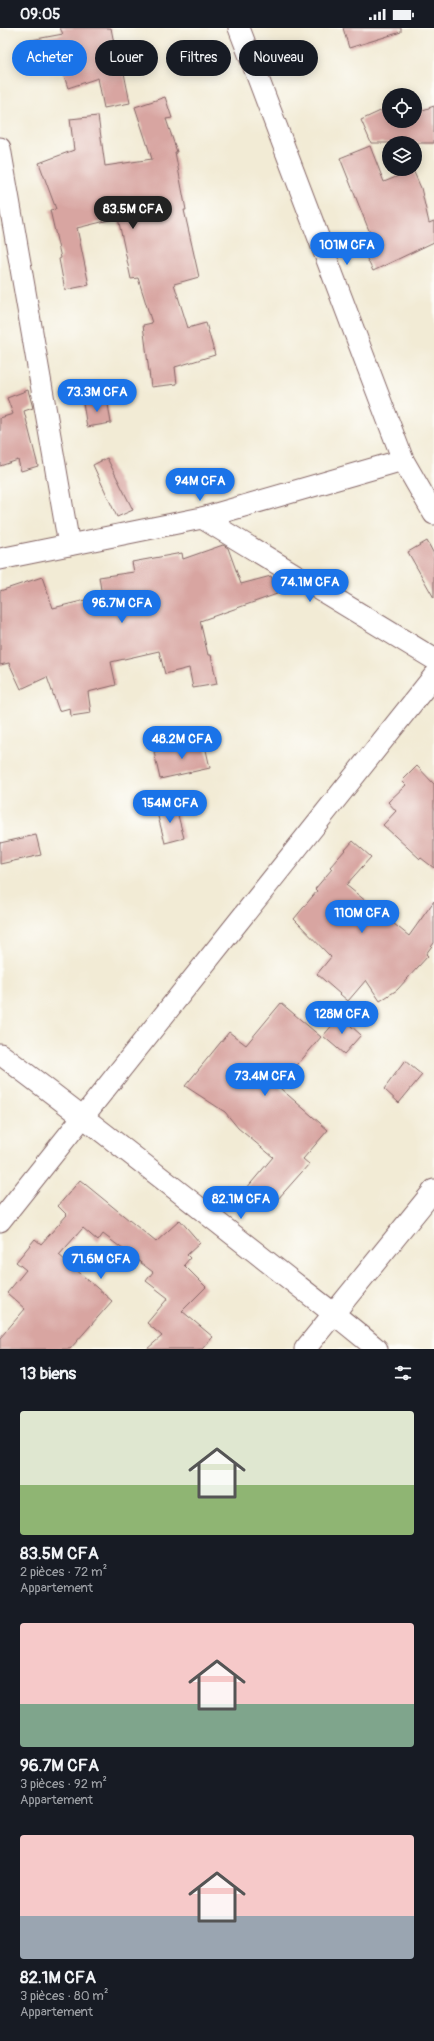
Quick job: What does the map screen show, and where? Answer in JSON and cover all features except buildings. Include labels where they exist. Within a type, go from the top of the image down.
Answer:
[{"type":"street","points":[[239,28],[403,460],[434,514]]},
{"type":"street","points":[[0,148],[68,545]]},
{"type":"street","points":[[0,559],[202,518],[403,460]]},
{"type":"street","points":[[202,518],[434,659]]},
{"type":"street","points":[[0,1221],[434,676]]},
{"type":"street","points":[[0,1054],[84,1116],[265,1261],[334,1312],[377,1349]]},
{"type":"street","points":[[305,1349],[434,1190]]}]
